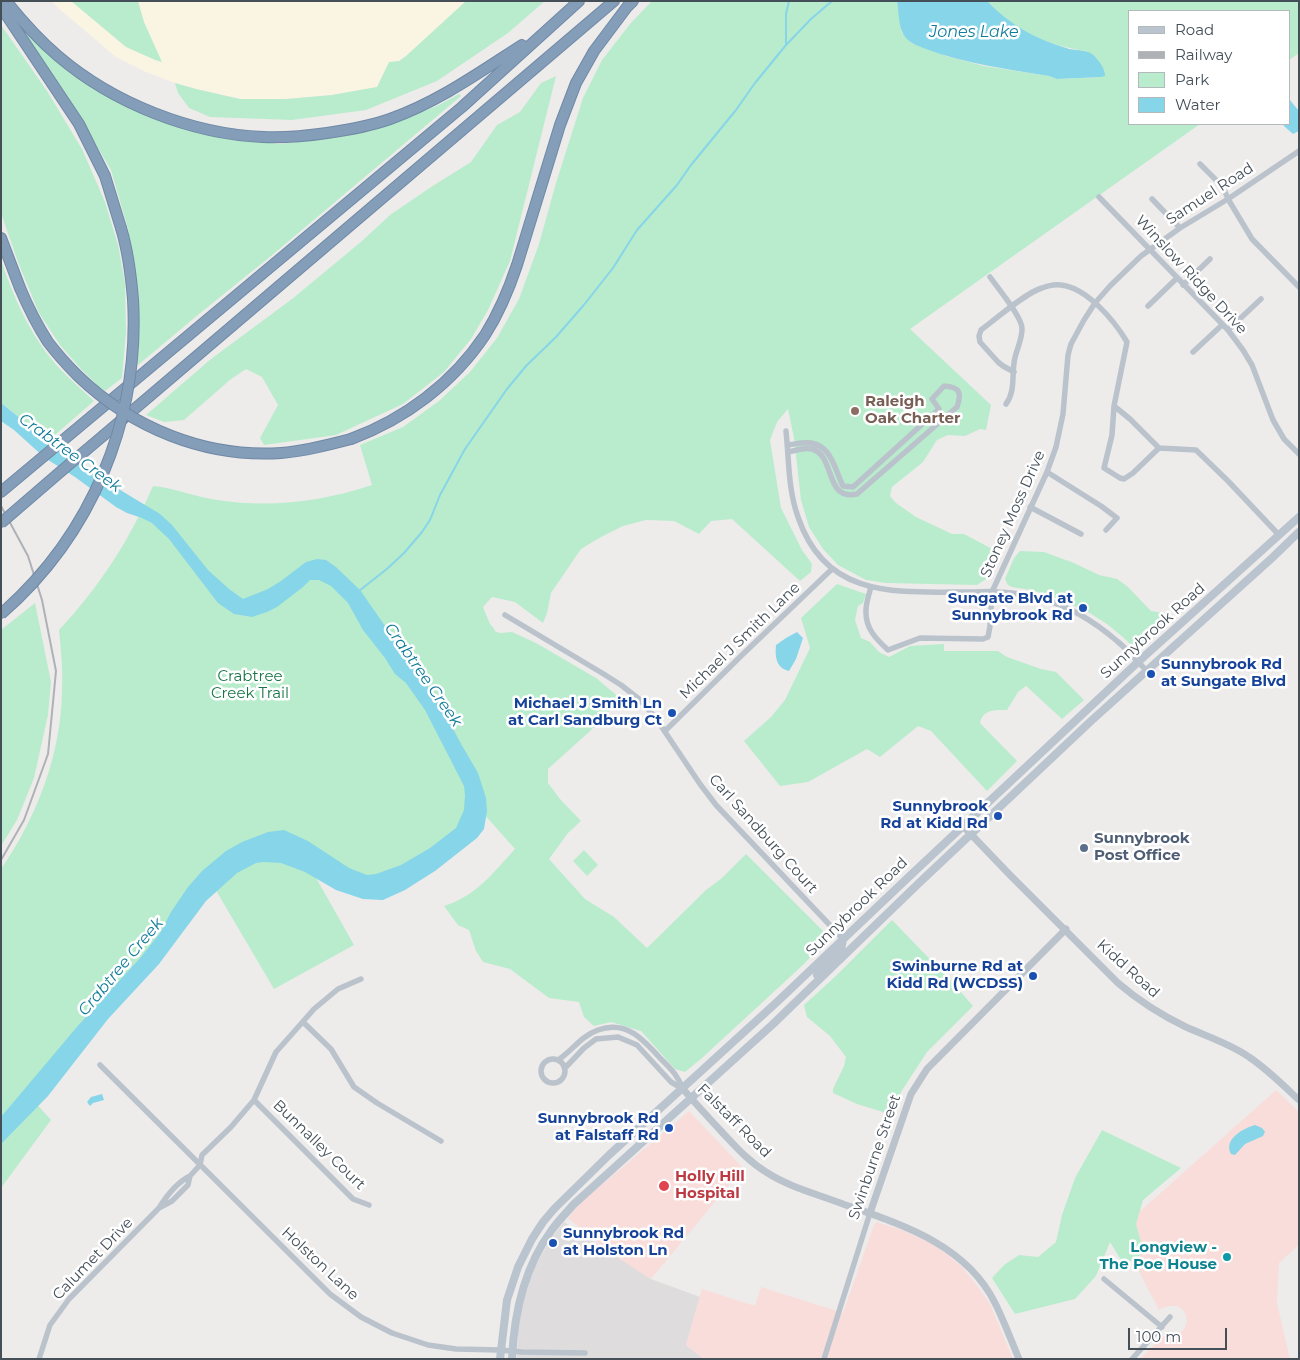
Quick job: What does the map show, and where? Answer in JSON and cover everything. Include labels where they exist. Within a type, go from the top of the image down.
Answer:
[{"type":"highway","points":[[6,1],[23,22],[58,56],[92,81],[126,101],[166,118],[203,128],[262,137],[301,136],[347,130],[390,119],[428,103],[459,86],[546,30]]},
{"type":"highway","points":[[1,492],[462,107],[579,1]]},
{"type":"highway","points":[[1,523],[614,1]]},
{"type":"highway","points":[[1,238],[20,288],[49,343],[67,365],[93,390],[141,423],[193,444],[251,453],[281,453],[307,450],[369,433],[420,403],[445,382],[465,361],[485,334],[498,311],[518,265],[560,124],[576,84],[594,51],[633,1]]},
{"type":"highway","points":[[1,7],[79,124],[105,176],[125,240],[134,318],[132,364],[120,426],[107,466],[93,495],[68,538],[46,569],[19,599],[1,614]]},
{"type":"main road","name":"Sunnybrook Road","points":[[500,1359],[508,1300],[518,1268],[532,1239],[564,1198],[777,1002],[1138,662],[1299,517]]},
{"type":"main road","name":"Sunnybrook Road","points":[[512,1354],[516,1320],[531,1266],[551,1231],[580,1199],[772,1024],[1091,721],[1299,532]]},
{"type":"main road","points":[[810,987],[815,976],[841,950],[843,939]]},
{"type":"street","name":"Samuel Road","points":[[1095,303],[1149,249],[1299,151]]},
{"type":"street","points":[[1200,164],[1223,187],[1252,239],[1299,287]]},
{"type":"street","name":"Winslow Ridge Drive","points":[[1099,197],[1228,330],[1252,365],[1273,420],[1284,439],[1299,454]]},
{"type":"street","points":[[1152,199],[1180,228]]},
{"type":"street","points":[[1183,285],[1210,259]]},
{"type":"street","points":[[990,277],[1011,307],[1022,327],[1014,362],[1012,393],[1006,404]]},
{"type":"street","points":[[1148,306],[1177,278]]},
{"type":"street","points":[[1014,372],[998,362],[983,346],[978,339],[981,330],[1040,288],[1058,285],[1076,289],[1095,303],[1118,327],[1127,342],[1114,406],[1112,435],[1104,468],[1124,479],[1159,448]]},
{"type":"street","points":[[1228,330],[1261,299]]},
{"type":"street","name":"Stoney Moss Drive","points":[[992,592],[1047,472],[1056,447],[1063,414],[1071,344],[1095,303]]},
{"type":"street","points":[[1193,352],[1222,325]]},
{"type":"street","points":[[788,445],[809,443],[823,448],[828,454],[843,486],[854,487],[939,409],[932,399],[944,386],[952,386],[958,391],[960,398],[957,407],[857,494],[849,496],[841,493],[834,484],[823,457],[814,450],[806,448],[789,452]]},
{"type":"street","points":[[1114,406],[1159,448],[1196,450],[1279,535]]},
{"type":"street","points":[[786,431],[797,516],[809,542],[832,569],[843,576],[877,589],[903,591],[999,591],[1038,598],[1072,611],[1105,631],[1119,642],[1147,671]]},
{"type":"street","points":[[1047,472],[1102,506],[1116,518],[1106,530]]},
{"type":"street","points":[[1030,507],[1081,534]]},
{"type":"street","name":"Michael J Smith Lane","points":[[665,731],[832,569]]},
{"type":"street","points":[[871,587],[866,610],[868,625],[876,639],[888,650],[920,638],[983,640],[988,637],[992,592]]},
{"type":"street","name":"Carl Sandburg Court","points":[[504,615],[621,685],[639,699],[655,717],[716,805],[843,939]]},
{"type":"street","name":"Kidd Road","points":[[963,826],[1118,982],[1151,1009],[1248,1056],[1268,1071],[1299,1100]]},
{"type":"street","name":"Swinburne Street","points":[[824,1359],[870,1213],[911,1094],[927,1069],[1066,929]]},
{"type":"street","name":"Calumet Drive","points":[[39,1359],[50,1325],[69,1299],[159,1208],[177,1185],[190,1176],[200,1165],[202,1155],[232,1127],[254,1100],[276,1052],[314,1009],[338,989],[361,979]]},
{"type":"street","points":[[303,1022],[331,1049],[354,1087],[441,1141]]},
{"type":"street","name":"Falstaff Road","points":[[683,1089],[678,1076],[646,1042],[635,1033],[622,1028],[609,1027],[596,1030],[583,1037],[558,1060],[551,1059],[545,1063],[542,1069],[544,1078],[550,1082],[558,1081],[564,1076],[565,1068],[584,1048],[596,1039],[618,1037],[636,1045],[671,1082],[683,1089],[740,1152],[766,1172],[793,1186],[921,1233],[962,1260],[979,1278],[995,1301],[1018,1359]]},
{"type":"street","points":[[558,1060],[564,1064],[565,1068]]},
{"type":"street","name":"Holston Lane","points":[[100,1065],[330,1294],[361,1317],[392,1333],[428,1345],[456,1349],[500,1350],[512,1354],[522,1352],[585,1353]]},
{"type":"street","name":"Bunnalley Court","points":[[254,1100],[353,1199],[369,1205]]},
{"type":"street","points":[[1104,1279],[1162,1327]]},
{"type":"street","points":[[1132,1359],[1170,1317]]},
{"type":"shaded area","points":[[52,1],[521,1],[377,87],[332,95],[286,99],[240,99],[175,83],[146,72],[116,57]]},
{"type":"shaded area","points":[[1276,1090],[1299,1112],[1299,1245],[1279,1263],[1277,1303],[1290,1359],[1140,1359],[1162,1337],[1180,1333],[1187,1322],[1186,1316],[1178,1306],[1169,1306],[1159,1310],[1118,1231]]},
{"type":"shaded area","name":"Holly Hill Hospital","points":[[689,1111],[743,1168],[651,1279],[609,1252],[568,1218],[578,1205]]},
{"type":"shaded area","points":[[564,1222],[651,1279],[700,1297],[686,1345],[704,1359],[517,1359],[518,1324],[525,1295],[535,1266],[552,1237]]},
{"type":"shaded area","points":[[877,1222],[902,1230],[932,1244],[962,1267],[990,1304],[1013,1359],[704,1359],[686,1345],[702,1289],[755,1306],[761,1287],[843,1313],[874,1225]]},
{"type":"green space","points":[[71,1],[138,1],[144,22],[162,62],[126,47]]},
{"type":"green space","points":[[466,1],[545,1],[508,33],[437,81],[366,110],[292,120],[210,117],[189,108],[178,93],[175,83],[240,99],[286,99],[332,95],[377,87],[389,62],[399,61],[406,56]]},
{"type":"green space","name":"Crabtree Creek Trail","points":[[652,1],[897,1],[902,33],[912,43],[946,56],[984,66],[1049,76],[1057,79],[1101,77],[1086,51],[1058,45],[1032,35],[997,11],[987,1],[1299,1],[1299,53],[1290,59],[1290,10],[1128,10],[1128,125],[1199,125],[910,329],[991,405],[986,430],[980,429],[965,436],[948,435],[937,440],[923,462],[892,487],[890,496],[896,503],[916,517],[952,534],[964,534],[994,550],[986,579],[977,585],[886,583],[866,580],[838,565],[823,549],[809,527],[801,500],[794,438],[788,409],[777,422],[770,440],[781,508],[802,550],[812,564],[811,572],[800,581],[732,519],[711,521],[699,534],[674,521],[646,520],[623,526],[581,549],[551,593],[543,623],[515,602],[492,597],[483,607],[494,631],[500,633],[512,632],[536,643],[596,678],[621,699],[589,732],[548,769],[548,783],[581,821],[568,833],[549,859],[585,899],[614,917],[647,948],[746,854],[823,931],[825,941],[804,964],[702,1058],[685,1072],[675,1069],[641,1031],[611,1022],[594,1026],[584,1017],[579,1002],[549,998],[510,969],[483,962],[476,951],[469,930],[458,925],[444,906],[475,890],[515,849],[483,813],[396,891],[306,860],[354,945],[274,989],[211,882],[33,1100],[51,1120],[1,1188],[1,869],[26,828],[45,784],[52,761],[61,715],[62,668],[59,630],[88,597],[124,544],[153,486],[217,500],[276,503],[334,496],[372,485],[360,445],[403,427],[439,401],[470,372],[497,338],[519,299],[539,244],[583,98],[602,60],[630,24]]},
{"type":"green space","points":[[1,25],[47,91],[82,149],[105,202],[118,245],[125,283],[126,332],[122,378],[105,391],[81,369],[60,345],[39,313],[18,262],[1,213]]},
{"type":"green space","points":[[28,34],[66,70],[101,93],[164,122],[224,137],[279,144],[337,137],[395,122],[439,105],[459,94],[461,96],[138,365],[139,297],[128,229],[111,170],[72,104],[25,36]]},
{"type":"green space","points":[[556,76],[510,261],[488,310],[471,339],[444,372],[403,404],[336,435],[264,445],[260,438],[278,405],[262,377],[246,369],[231,379],[184,420],[164,422],[146,415],[211,359],[292,299],[362,241],[390,215],[471,162],[497,125],[520,112],[541,83]]},
{"type":"green space","points":[[1,260],[18,304],[32,332],[60,369],[94,401],[49,440],[1,403]]},
{"type":"green space","points":[[1020,551],[1044,552],[1099,575],[1117,579],[1127,586],[1151,611],[1174,617],[1141,647],[1132,646],[1107,624],[1088,612],[1060,599],[1008,585],[1005,579],[1014,558]]},
{"type":"green space","points":[[837,584],[866,594],[863,603],[858,606],[855,620],[861,638],[870,642],[879,652],[889,657],[910,646],[944,644],[944,651],[998,651],[1007,657],[1041,669],[1056,672],[1084,700],[1062,719],[1026,686],[1018,692],[1007,710],[990,711],[984,715],[980,723],[1017,761],[987,791],[931,731],[918,726],[880,757],[867,749],[808,782],[780,786],[744,741],[771,717],[785,700],[810,648],[801,618]]},
{"type":"green space","points":[[35,603],[51,682],[48,715],[34,778],[17,820],[1,846],[1,630]]},
{"type":"green space","points":[[584,850],[598,865],[587,876],[573,861]]},
{"type":"green space","points":[[892,920],[973,1006],[927,1052],[901,1092],[893,1115],[857,1104],[833,1093],[846,1057],[830,1036],[807,1017],[804,1005]]},
{"type":"green space","points":[[1102,1130],[1181,1168],[1143,1200],[1136,1224],[1144,1253],[1124,1265],[1110,1242],[1096,1276],[1075,1299],[1015,1314],[992,1278],[1004,1265],[1019,1255],[1038,1257],[1056,1242],[1062,1215],[1075,1178]]},
{"type":"water","name":"Jones Lake","points":[[897,1],[987,1],[1004,17],[1023,30],[1066,48],[1086,51],[1092,54],[1101,64],[1105,76],[1057,79],[971,62],[926,49],[910,42],[903,34]]},
{"type":"water","points":[[1290,100],[1299,111],[1299,131],[1293,134],[1284,126],[1290,125]]},
{"type":"water","points":[[1,403],[102,479],[160,514],[172,525],[208,570],[243,599],[268,589],[306,562],[317,559],[326,560],[336,567],[360,590],[440,704],[478,773],[486,798],[487,811],[484,829],[477,838],[435,871],[405,890],[383,900],[363,899],[336,890],[305,872],[281,863],[256,863],[237,873],[206,901],[159,964],[108,1019],[48,1096],[1,1144],[1,1117],[76,1028],[141,957],[160,933],[171,912],[188,887],[202,871],[226,851],[242,842],[268,832],[284,830],[308,841],[349,868],[367,875],[376,874],[401,865],[430,848],[456,828],[464,810],[465,795],[464,786],[425,710],[406,683],[395,674],[363,630],[348,603],[331,586],[319,580],[310,580],[277,607],[267,612],[252,617],[234,614],[218,603],[169,539],[152,523],[116,507],[45,458],[1,421]]},
{"type":"water","points":[[797,632],[803,638],[796,659],[789,671],[785,670],[777,661],[776,645]]},
{"type":"water","points":[[102,1094],[104,1100],[93,1103],[90,1106],[87,1102],[91,1097]]},
{"type":"water","points":[[1255,1125],[1262,1128],[1265,1132],[1263,1136],[1245,1144],[1235,1155],[1231,1154],[1229,1149],[1232,1139],[1240,1132]]},
{"type":"waterway","points":[[786,45],[786,14],[789,1]]},
{"type":"waterway","points":[[359,591],[388,568],[422,532],[430,520],[440,495],[465,449],[507,389],[526,366],[556,337],[583,306],[613,268],[637,230],[677,185],[786,45],[811,19],[832,1]]},
{"type":"railway","points":[[1,506],[28,556],[42,600],[56,671],[48,754],[24,820],[1,860]]},
{"type":"place","name":"Raleigh Oak Charter","points":[[855,411]]},
{"type":"place","name":"Sungate Blvd at Sunnybrook Rd","points":[[1083,608]]},
{"type":"place","name":"Sunnybrook Rd at Sungate Blvd","points":[[1151,674]]},
{"type":"place","name":"Michael J Smith Ln at Carl Sandburg Ct","points":[[672,713]]},
{"type":"place","name":"Sunnybrook Rd at Kidd Rd","points":[[998,816]]},
{"type":"place","name":"Sunnybrook Post Office","points":[[1084,848]]},
{"type":"place","name":"Swinburne Rd at Kidd Rd (WCDSS)","points":[[1033,976]]},
{"type":"place","name":"Sunnybrook Rd at Falstaff Rd","points":[[669,1128]]},
{"type":"place","name":"Holly Hill Hospital","points":[[664,1186]]},
{"type":"place","name":"Sunnybrook Rd at Holston Ln","points":[[553,1243]]},
{"type":"place","name":"Longview - The Poe House","points":[[1227,1257]]},
{"type":"water label","name":"Crabtree Creek","points":[[70,453]]},
{"type":"water label","name":"Crabtree Creek","points":[[423,675]]},
{"type":"water label","name":"Crabtree Creek","points":[[121,967]]}]
